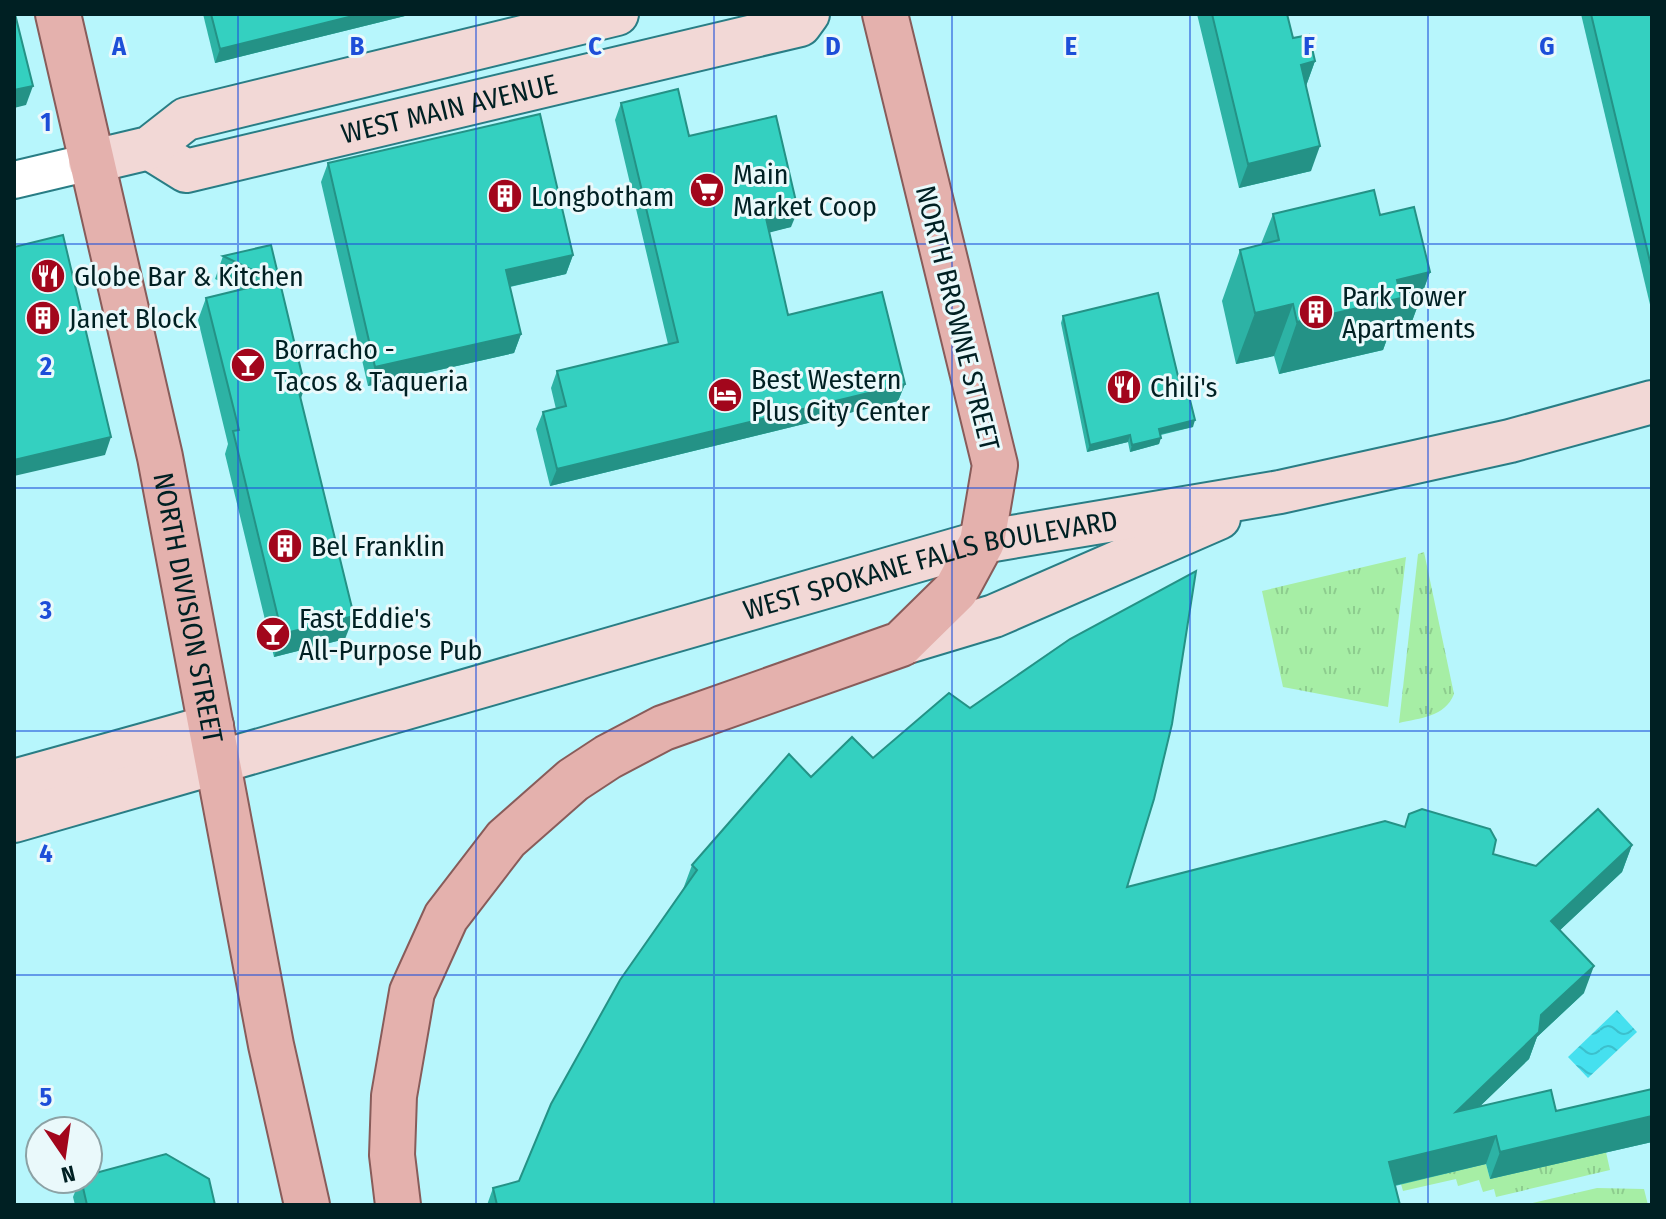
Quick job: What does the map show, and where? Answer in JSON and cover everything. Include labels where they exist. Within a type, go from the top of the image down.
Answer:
[{"type":"main road","name":"NORTH DIVISION STREET","points":[[58,14],[160,457],[271,1045],[307,1205]]},
{"type":"main road","points":[[90,162],[149,148],[186,119],[617,14]]},
{"type":"main road","name":"WEST MAIN AVENUE","points":[[149,148],[186,171],[800,25],[808,14]]},
{"type":"main road","name":"NORTH BROWNE STREET","points":[[885,14],[995,465],[982,542],[956,590],[901,644]]},
{"type":"main road","name":"WEST SPOKANE FALLS BOULEVARD","points":[[216,745],[982,542],[1280,492],[1510,441],[1652,402]]},
{"type":"main road","points":[[398,1205],[392,1155],[394,1096],[412,992],[446,917],[506,839],[533,811],[608,757],[663,728],[901,644],[994,616],[1280,492]]},
{"type":"main road","points":[[14,781],[216,745]]},
{"type":"main road","points":[[14,821],[216,745]]},
{"type":"street","points":[[14,180],[90,162]]},
{"type":"green space","points":[[1424,552],[1454,694],[1445,708],[1438,712],[1399,723],[1418,554]]},
{"type":"green space","points":[[1406,557],[1388,707],[1283,687],[1262,591]]},
{"type":"green space","points":[[1606,1152],[1610,1170],[1496,1197],[1494,1189],[1483,1192],[1479,1180],[1458,1186],[1456,1179],[1403,1191],[1401,1184],[1486,1164],[1490,1179]]},
{"type":"green space","points":[[1597,1188],[1644,1189],[1648,1205],[1524,1205]]},
{"type":"water","points":[[1617,1010],[1637,1032],[1588,1078],[1568,1057]]},
{"type":"building","points":[[14,14],[33,86],[14,90]]},
{"type":"building","points":[[211,14],[361,14],[220,49]]},
{"type":"building","points":[[1212,14],[1287,14],[1293,38],[1309,35],[1315,61],[1301,65],[1320,146],[1248,164]]},
{"type":"building","points":[[1591,14],[1652,14],[1652,270]]},
{"type":"building","points":[[678,89],[689,136],[776,116],[798,210],[766,218],[788,315],[882,292],[905,384],[557,469],[543,412],[566,406],[557,371],[678,342],[621,103]]},
{"type":"building","points":[[540,114],[573,255],[506,270],[521,334],[375,367],[328,163]]},
{"type":"building","points":[[1374,190],[1380,215],[1414,207],[1430,272],[1397,280],[1401,298],[1297,322],[1293,304],[1255,313],[1240,250],[1279,240],[1273,214]]},
{"type":"building","points":[[63,235],[111,437],[14,460],[14,247]]},
{"type":"building","points":[[271,245],[305,387],[298,388],[354,616],[282,634],[233,431],[239,430],[206,298],[276,281],[223,256]]},
{"type":"building","name":"Chili's","points":[[1158,293],[1183,397],[1189,396],[1195,420],[1159,429],[1161,438],[1132,445],[1130,435],[1090,445],[1063,316]]},
{"type":"building","points":[[1196,571],[1172,724],[1154,799],[1127,887],[1385,821],[1405,827],[1409,814],[1422,809],[1490,829],[1496,840],[1493,854],[1536,866],[1598,809],[1632,845],[1551,921],[1594,966],[1541,1015],[1539,1032],[1456,1112],[1551,1090],[1556,1111],[1652,1089],[1652,1116],[1500,1152],[1496,1136],[1389,1162],[1400,1205],[497,1205],[493,1188],[519,1181],[551,1104],[620,980],[697,870],[692,865],[789,754],[811,777],[852,737],[873,758],[949,693],[970,708],[1070,639]]},
{"type":"building","points":[[166,1154],[209,1179],[215,1205],[87,1205],[85,1195],[104,1195],[104,1171]]},
{"type":"place","name":"Main Market Coop","points":[[707,190]]},
{"type":"place","name":"Longbotham","points":[[505,196]]},
{"type":"place","name":"Globe Bar & Kitchen","points":[[48,276]]},
{"type":"place","name":"Park Tower Apartments","points":[[1316,312]]},
{"type":"place","name":"Janet Block","points":[[43,318]]},
{"type":"place","name":"Borracho - Tacos & Taqueria","points":[[248,365]]},
{"type":"place","name":"Chili's","points":[[1124,387]]},
{"type":"place","name":"Best Western Plus City Center","points":[[725,395]]},
{"type":"place","name":"Bel Franklin","points":[[285,546]]},
{"type":"place","name":"Fast Eddie's All-Purpose Pub","points":[[273,634]]}]
